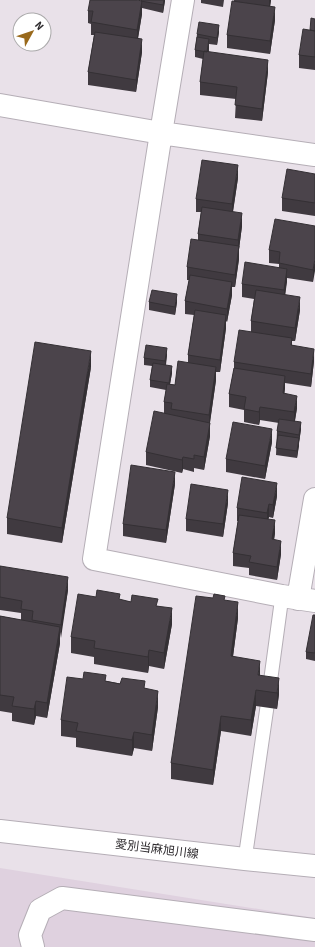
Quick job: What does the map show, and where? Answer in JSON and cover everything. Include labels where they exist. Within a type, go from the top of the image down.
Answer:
[{"type":"street","points":[[183,0],[94,559],[298,599],[315,499]]},
{"type":"street","points":[[0,105],[161,133],[315,155]]},
{"type":"street","name":"愛別当麻旭川線","points":[[0,831],[315,866]]},
{"type":"street","points":[[33,947],[30,935],[40,910],[62,898],[315,930]]},
{"type":"lane","points":[[269,692],[298,599]]},
{"type":"lane","points":[[245,859],[267,707]]},
{"type":"shaded area","points":[[0,868],[315,918],[315,947],[0,947]]},
{"type":"building","points":[[90,0],[142,1],[137,30],[91,22],[93,11],[88,11]]},
{"type":"building","points":[[141,0],[164,0],[163,5]]},
{"type":"building","points":[[232,1],[275,7],[270,41],[227,35]]},
{"type":"building","points":[[311,18],[315,19],[315,31],[310,30]]},
{"type":"building","points":[[199,22],[219,25],[217,38],[197,34]]},
{"type":"building","points":[[303,29],[315,31],[315,57],[299,55]]},
{"type":"building","points":[[95,32],[142,39],[136,80],[88,72]]},
{"type":"building","points":[[197,37],[209,39],[207,52],[195,50]]},
{"type":"building","points":[[204,51],[268,60],[262,109],[235,105],[237,87],[200,82]]},
{"type":"building","points":[[202,160],[238,165],[232,204],[196,199]]},
{"type":"building","points":[[287,169],[315,174],[315,203],[282,198]]},
{"type":"building","points":[[202,207],[242,213],[238,240],[198,234]]},
{"type":"building","points":[[275,219],[315,226],[315,259],[313,270],[279,263],[280,252],[269,250]]},
{"type":"building","points":[[191,239],[239,246],[235,275],[187,267]]},
{"type":"building","points":[[245,262],[287,269],[284,290],[242,284]]},
{"type":"building","points":[[190,275],[232,282],[227,309],[185,301]]},
{"type":"building","points":[[152,290],[177,294],[175,307],[149,302]]},
{"type":"building","points":[[256,290],[300,297],[295,328],[251,321]]},
{"type":"building","points":[[195,310],[226,315],[220,360],[188,355]]},
{"type":"building","points":[[239,330],[292,338],[291,345],[314,349],[311,374],[234,362]]},
{"type":"building","points":[[35,342],[91,351],[62,528],[7,518]]},
{"type":"building","points":[[146,345],[167,348],[165,361],[144,358]]},
{"type":"building","points":[[178,361],[216,367],[209,415],[171,409],[172,403],[164,402],[167,384],[175,385]]},
{"type":"building","points":[[153,363],[172,366],[169,383],[150,380]]},
{"type":"building","points":[[234,368],[285,376],[283,393],[297,396],[294,412],[260,407],[259,412],[244,409],[246,397],[229,394]]},
{"type":"building","points":[[154,411],[210,423],[204,457],[194,455],[194,459],[183,457],[182,460],[146,452]]},
{"type":"building","points":[[279,419],[301,422],[299,435],[277,431]]},
{"type":"building","points":[[233,422],[272,429],[265,466],[226,459]]},
{"type":"building","points":[[278,435],[299,438],[297,451],[276,448]]},
{"type":"building","points":[[131,465],[175,472],[166,530],[123,524]]},
{"type":"building","points":[[242,477],[277,483],[273,505],[269,504],[267,513],[237,508]]},
{"type":"building","points":[[191,484],[228,490],[223,524],[186,519]]},
{"type":"building","points":[[239,515],[275,520],[272,539],[281,541],[277,567],[249,562],[251,556],[233,553]]},
{"type":"building","points":[[0,566],[68,577],[61,625],[32,620],[33,611],[21,609],[22,601],[0,597]]},
{"type":"building","points":[[97,590],[120,594],[119,599],[131,602],[132,595],[158,599],[156,606],[172,608],[164,653],[149,650],[148,657],[94,648],[95,641],[71,637],[78,594],[96,597]]},
{"type":"building","points":[[214,594],[225,596],[224,600],[238,602],[231,656],[260,661],[258,675],[279,678],[277,693],[256,690],[251,720],[221,716],[213,770],[171,763],[196,596],[213,598]]},
{"type":"building","points":[[313,615],[315,615],[315,653],[306,652]]},
{"type":"building","points":[[0,616],[60,627],[47,703],[36,701],[34,709],[12,706],[14,697],[0,695]]},
{"type":"building","points":[[84,672],[106,675],[105,681],[120,684],[122,678],[145,681],[144,688],[158,691],[152,735],[134,732],[132,740],[76,731],[78,723],[61,720],[67,677],[83,679]]}]
